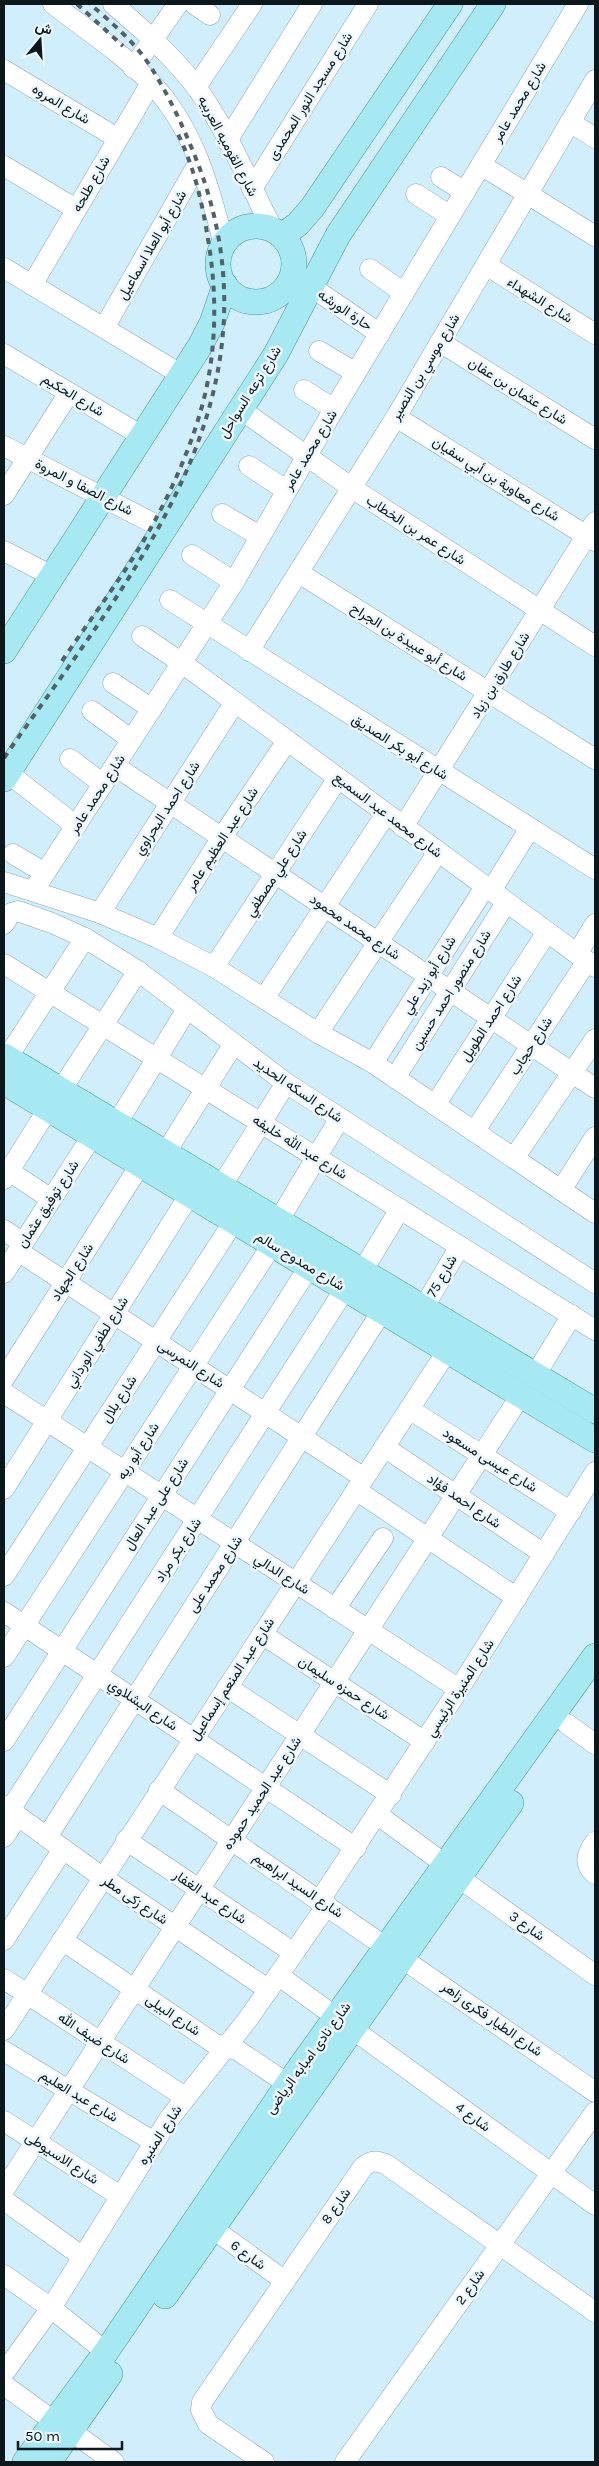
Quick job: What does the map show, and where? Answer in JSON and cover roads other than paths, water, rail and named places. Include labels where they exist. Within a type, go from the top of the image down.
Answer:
[{"type":"main road","points":[[278,233],[291,250],[294,266],[290,282],[299,292],[254,302],[238,297],[225,285],[219,269],[219,261],[224,245],[235,233],[250,227],[278,233],[298,224],[312,208],[450,4]]},
{"type":"main road","name":"شارع ترعه السواحل","points":[[6,776],[276,354],[299,292],[493,4]]},
{"type":"main road","points":[[4,651],[182,374],[212,322],[225,285]]},
{"type":"main road","name":"شارع ممدوح سالم","points":[[5,1057],[54,1099],[92,1136],[595,1440]]},
{"type":"main road","name":"شارع ممدوح سالم","points":[[4,1082],[116,1123],[462,1329],[595,1411]]},
{"type":"main road","name":"شارع نادى امبابه الرياضى","points":[[25,2462],[62,2427],[212,2228],[344,2023],[452,1871],[595,1656]]},
{"type":"main road","name":"شارع نادى امبابه الرياضى","points":[[452,1871],[567,1724],[595,1684]]},
{"type":"main road","name":"شارع نادى امبابه الرياضى","points":[[49,2462],[62,2427],[106,2352],[288,2084],[344,2023]]},
{"type":"street","points":[[53,4],[134,68],[151,83],[169,105],[186,133],[199,162],[213,202],[224,245]]},
{"type":"street","name":"شارع القوميه العربيه","points":[[113,4],[154,41],[196,88],[213,112],[252,189],[278,233]]},
{"type":"street","points":[[134,68],[178,4]]},
{"type":"street","points":[[196,88],[252,4]]},
{"type":"street","points":[[227,141],[312,4]]},
{"type":"street","name":"شارع مسجد النور المحمدى","points":[[252,189],[368,4]]},
{"type":"street","name":"شارع محمد عامر","points":[[34,890],[234,582],[334,409],[578,4]]},
{"type":"street","name":"شارع المروه","points":[[4,70],[118,138]]},
{"type":"street","name":"شارع موسي بن النصير","points":[[249,651],[396,417],[595,80]]},
{"type":"street","name":"شارع طلحه","points":[[32,285],[151,83]]},
{"type":"street","points":[[570,122],[595,138]]},
{"type":"street","name":"شارع أبو العلا اسماعيل","points":[[104,328],[199,162]]},
{"type":"street","points":[[482,165],[595,236]]},
{"type":"street","points":[[4,166],[76,209]]},
{"type":"street","points":[[441,177],[465,192]]},
{"type":"street","points":[[416,194],[450,216]]},
{"type":"street","name":"شارع الشهداء","points":[[486,265],[595,334]]},
{"type":"street","points":[[4,268],[182,374]]},
{"type":"street","points":[[370,269],[404,293]]},
{"type":"street","name":"حارة الورشه","points":[[299,292],[380,334]]},
{"type":"street","name":"شارع عثمان بن عفان","points":[[440,342],[595,439]]},
{"type":"street","points":[[319,351],[356,373]]},
{"type":"street","name":"شارع الحكيم","points":[[4,354],[142,436]]},
{"type":"street","points":[[304,390],[334,409]]},
{"type":"street","points":[[4,495],[69,393]]},
{"type":"street","name":"شارع عمر بن الخطاب","points":[[240,408],[352,488],[595,646]]},
{"type":"street","name":"شارع معاوية بن أبي سفيان","points":[[396,417],[592,533]]},
{"type":"street","name":"شارع الصفا و المروة","points":[[4,446],[164,529]]},
{"type":"street","points":[[249,466],[286,490]]},
{"type":"street","points":[[222,514],[260,536]]},
{"type":"street","name":"شارع طارق بن زياد","points":[[403,827],[540,611],[592,533]]},
{"type":"street","points":[[4,551],[52,576]]},
{"type":"street","points":[[192,555],[234,582]]},
{"type":"street","name":"شارع أبو عبيدة بن الجراح","points":[[299,573],[595,759]]},
{"type":"street","name":"شارع أبو بكر الصديق","points":[[170,600],[206,625],[595,869]]},
{"type":"street","name":"شارع محمد عبد السميع","points":[[142,636],[182,663],[586,960]]},
{"type":"street","points":[[113,683],[152,710]]},
{"type":"street","name":"شارع احمد البحراوي","points":[[100,913],[235,702]]},
{"type":"street","points":[[92,712],[132,740]]},
{"type":"street","name":"شارع عبد العظيم عامر","points":[[158,938],[222,837],[287,741]]},
{"type":"street","points":[[70,760],[103,784]]},
{"type":"street","name":"شارع محمد محمود","points":[[115,766],[595,1088]]},
{"type":"street","points":[[6,776],[76,826]]},
{"type":"street","name":"شارع علي مصطفي","points":[[214,967],[338,778]]},
{"type":"street","points":[[264,997],[386,814]]},
{"type":"street","points":[[494,894],[530,828]]},
{"type":"street","points":[[318,1033],[438,852]]},
{"type":"street","points":[[13,854],[45,873]]},
{"type":"street","points":[[4,882],[34,890],[100,913],[158,938],[214,967],[318,1033],[373,1063],[595,1214]]},
{"type":"street","name":"شارع أبو زيد علي","points":[[373,1063],[429,976],[494,894]]},
{"type":"street","name":"شارع منصور احمد حسين","points":[[395,1078],[451,991],[494,894]]},
{"type":"street","name":"شارع السكه الحديد","points":[[4,924],[11,913],[18,911],[52,923],[85,938],[138,971],[233,1045],[286,1083],[595,1283]]},
{"type":"street","name":"شارع حجاب","points":[[474,1132],[586,960],[595,924]]},
{"type":"street","name":"شارع احمد الطويل","points":[[434,1105],[547,932]]},
{"type":"street","points":[[5,1057],[85,938]]},
{"type":"street","name":"شارع عبد الله خليفه","points":[[4,964],[595,1330]]},
{"type":"street","points":[[51,1199],[6,1175],[138,971]]},
{"type":"street","points":[[116,1123],[187,1008]]},
{"type":"street","points":[[514,1158],[574,1073],[595,1039]]},
{"type":"street","points":[[166,1152],[233,1045]]},
{"type":"street","name":"شارع لطفي الورداني","points":[[4,1489],[114,1314],[199,1200],[222,1186],[286,1083]]},
{"type":"street","points":[[279,1220],[340,1118]]},
{"type":"street","name":"شارع توفيق عثمان","points":[[4,1273],[92,1136]]},
{"type":"street","points":[[561,1190],[589,1160],[595,1137]]},
{"type":"street","name":"شارع الجهاد","points":[[4,1379],[140,1165]]},
{"type":"street","points":[[363,1270],[400,1209]]},
{"type":"street","name":"شارع بلال","points":[[4,1576],[234,1221]]},
{"type":"street","name":"شارع النمرسى","points":[[4,1230],[20,1247],[66,1282],[302,1437],[428,1538],[517,1598]]},
{"type":"street","name":"شارع أبو ريه","points":[[4,1657],[272,1244]]},
{"type":"street","name":"شارع 75","points":[[424,1307],[460,1246]]},
{"type":"street","name":"شارع على عبد العال","points":[[4,1741],[309,1267]]},
{"type":"street","name":"شارع بكر مراد","points":[[4,1837],[11,1811],[345,1289]]},
{"type":"street","name":"شارع محمد على","points":[[4,1940],[55,1843],[135,1700],[382,1311]]},
{"type":"street","points":[[536,1374],[572,1315]]},
{"type":"street","name":"شارع عبد المنعم إسماعيل","points":[[4,2030],[126,1840],[462,1329]]},
{"type":"street","name":"شارع الدالي","points":[[4,1393],[459,1690]]},
{"type":"street","name":"شارع عبد الحميد حموده","points":[[4,2190],[521,1395]]},
{"type":"street","name":"شارع عيسى مسعود","points":[[409,1409],[571,1512]]},
{"type":"street","name":"شارع احمد فؤاد","points":[[384,1447],[544,1554]]},
{"type":"street","name":"شارع المنيرة الرئيسي","points":[[323,1902],[459,1690],[595,1472]]},
{"type":"street","points":[[335,1609],[383,1538]]},
{"type":"street","name":"شارع البشلاوي","points":[[4,1612],[356,1848]]},
{"type":"street","name":"شارع حمزه سليمان","points":[[262,1634],[425,1742]]},
{"type":"street","points":[[227,1687],[391,1795]]},
{"type":"street","points":[[567,1724],[595,1744]]},
{"type":"street","name":"شارع السيد ابراهيم","points":[[159,1790],[395,1952]]},
{"type":"street","name":"شارع زكى مطر","points":[[11,1811],[175,1927],[344,2023]]},
{"type":"street","name":"شارع 3","points":[[378,1815],[595,1975]]},
{"type":"street","name":"شارع عبد الغفار","points":[[126,1840],[294,1953]]},
{"type":"street","points":[[594,1844],[587,1859],[588,1866],[595,1874]]},
{"type":"street","name":"شارع المنيره","points":[[8,2359],[51,2308],[154,2142],[185,2097],[226,2047],[294,1953],[323,1902]]},
{"type":"street","name":"شارع البيلى","points":[[62,1940],[215,2044],[237,2050],[288,2084]]},
{"type":"street","name":"شارع الطيار فكرى زاهر","points":[[395,1952],[595,2092]]},
{"type":"street","name":"شارع ضيف الله","points":[[4,1979],[185,2097]]},
{"type":"street","name":"شارع 4","points":[[344,2023],[595,2205]]},
{"type":"street","name":"شارع عبد العليم","points":[[4,2051],[154,2142]]},
{"type":"street","name":"شارع 2","points":[[345,2462],[595,2112]]},
{"type":"street","name":"شارع الاسيوطى","points":[[4,2121],[120,2196]]},
{"type":"street","name":"شارع 8","points":[[264,2462],[208,2424],[202,2410],[202,2402],[363,2168],[370,2162],[379,2161],[387,2165],[595,2312]]},
{"type":"street","points":[[4,2200],[84,2257]]},
{"type":"street","name":"شارع 6","points":[[212,2228],[284,2281]]},
{"type":"street","points":[[4,2275],[51,2308],[106,2352]]},
{"type":"street","points":[[4,2385],[114,2462]]},
{"type":"railway","points":[[77,4],[123,46]]},
{"type":"railway","points":[[4,758],[99,623],[143,554],[181,484],[208,411],[223,335],[221,254],[195,156],[172,105],[146,60],[123,34],[90,4]]},
{"type":"railway","points":[[62,661],[123,574],[155,520],[188,450],[203,403],[213,348],[214,316],[210,252],[198,191],[184,146],[177,132]]}]
